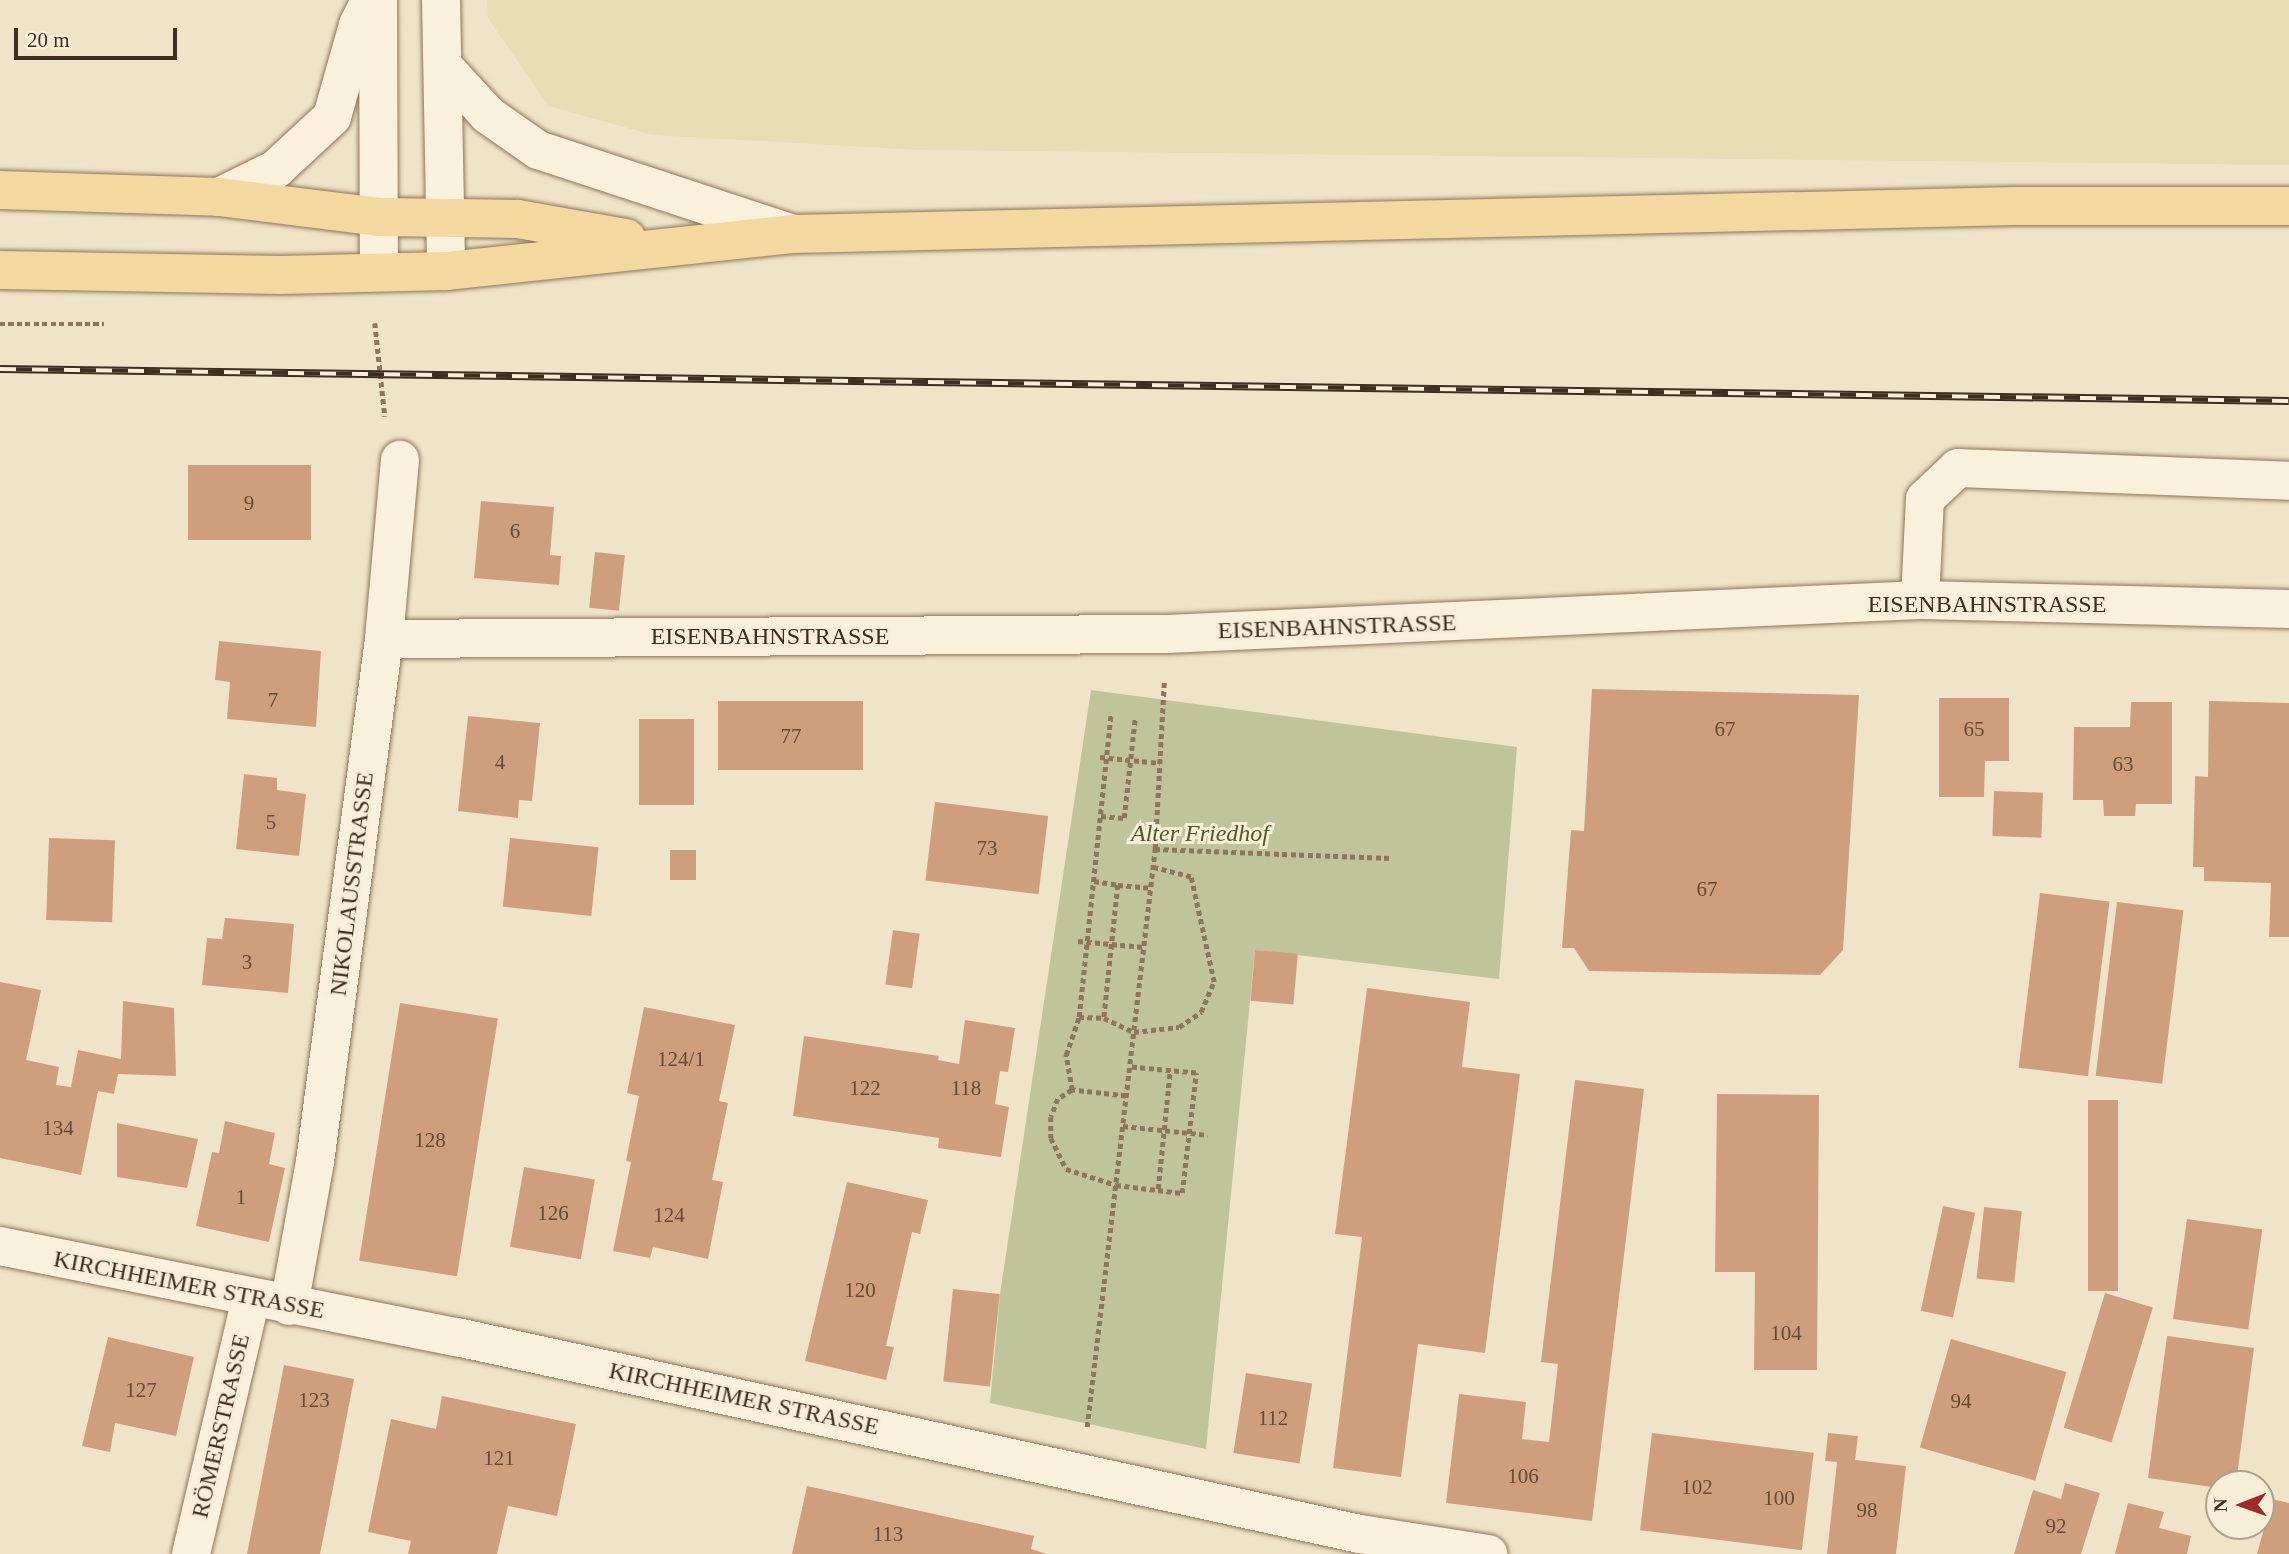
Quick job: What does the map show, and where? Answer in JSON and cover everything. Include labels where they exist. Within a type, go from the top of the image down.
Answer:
[{"type":"main road","points":[[0,190],[219,197],[379,217],[518,219],[670,246]]},
{"type":"main road","points":[[0,270],[446,271],[794,234],[2015,206],[2289,206]]},
{"type":"street","points":[[219,197],[276,169],[332,117],[358,25],[370,0]]},
{"type":"street","points":[[379,0],[379,272]]},
{"type":"street","points":[[441,0],[445,68],[446,271]]},
{"type":"street","points":[[445,68],[488,115],[538,150],[794,234]]},
{"type":"street","name":"NIKOLAUSSTRASSE","points":[[289,1306],[315,1162],[384,639],[400,460]]},
{"type":"street","points":[[1920,600],[1925,499],[1958,468],[2289,481]]},
{"type":"street","name":"EISENBAHNSTRASSE","points":[[384,639],[1167,634],[1920,600],[2289,609]]},
{"type":"street","name":"KIRCHHEIMER STRASSE","points":[[0,1246],[289,1306],[457,1337],[1082,1471],[1360,1534],[1488,1554]]},
{"type":"street","name":"RÖMERSTRASSE","points":[[191,1554],[251,1298]]},
{"type":"path","points":[[365,323],[378,323],[383,407],[400,460]]},
{"type":"path","points":[[0,324],[108,324]]},
{"type":"path","points":[[1082,1471],[1155,849],[1167,634]]},
{"type":"path","points":[[1072,1090],[1066,1055],[1079,1017],[1111,713]]},
{"type":"path","points":[[1101,816],[1124,818],[1135,718]]},
{"type":"path","points":[[1100,757],[1160,763]]},
{"type":"path","points":[[1155,849],[1390,858]]},
{"type":"path","points":[[1079,1017],[1104,1018],[1134,1032],[1179,1027],[1201,1012],[1214,982],[1191,877],[1152,867]]},
{"type":"path","points":[[1094,881],[1150,888]]},
{"type":"path","points":[[1104,1018],[1118,885]]},
{"type":"path","points":[[1078,941],[1144,947]]},
{"type":"path","points":[[1072,1090],[1054,1108],[1051,1138],[1066,1169],[1116,1185],[1182,1193],[1196,1073],[1130,1067]]},
{"type":"path","points":[[1158,1189],[1170,1071]]},
{"type":"path","points":[[1072,1090],[1126,1096]]},
{"type":"path","points":[[1123,1126],[1208,1135]]},
{"type":"shaded area","points":[[487,0],[2289,0],[2289,165],[920,150],[653,135],[548,106],[488,18]]},
{"type":"green space","name":"Alter Friedhof","points":[[1091,690],[1517,747],[1499,979],[1255,950],[1206,1449],[990,1403],[1000,1294]]},
{"type":"building","points":[[188,465],[311,465],[311,540],[188,540]]},
{"type":"building","points":[[481,501],[554,507],[550,555],[561,556],[559,585],[474,578]]},
{"type":"building","points":[[595,552],[625,555],[619,611],[589,608]]},
{"type":"building","points":[[219,641],[321,651],[316,727],[227,719],[230,682],[215,680]]},
{"type":"building","points":[[1592,689],[1859,695],[1843,950],[1820,975],[1589,971],[1574,948],[1562,948],[1571,830],[1584,831]]},
{"type":"building","points":[[1939,698],[2009,698],[2009,761],[1985,761],[1984,797],[1939,797]]},
{"type":"building","points":[[718,701],[863,701],[863,770],[718,770]]},
{"type":"building","points":[[2209,701],[2289,703],[2289,937],[2269,937],[2271,883],[2204,881],[2204,867],[2193,867],[2195,776],[2208,777]]},
{"type":"building","points":[[2131,702],[2172,702],[2172,804],[2136,804],[2135,816],[2104,816],[2103,800],[2073,800],[2074,727],[2130,727]]},
{"type":"building","points":[[468,716],[540,723],[532,801],[519,800],[518,818],[458,811]]},
{"type":"building","points":[[639,719],[694,719],[694,805],[639,805]]},
{"type":"building","points":[[244,774],[277,778],[277,790],[306,794],[299,856],[236,849]]},
{"type":"building","points":[[1994,791],[2043,793],[2041,838],[1992,836]]},
{"type":"building","points":[[935,802],[1048,816],[1039,894],[925,880]]},
{"type":"building","points":[[49,838],[115,840],[112,922],[46,920]]},
{"type":"building","points":[[510,838],[599,847],[591,916],[503,907]]},
{"type":"building","points":[[670,850],[696,850],[696,880],[670,880]]},
{"type":"building","points":[[2040,893],[2109,902],[2088,1076],[2019,1068]]},
{"type":"building","points":[[2117,902],[2184,910],[2162,1084],[2096,1076]]},
{"type":"building","points":[[225,918],[294,924],[288,993],[202,985],[207,938],[222,939]]},
{"type":"building","points":[[893,930],[920,934],[912,988],[885,984]]},
{"type":"building","points":[[1255,950],[1298,954],[1293,1005],[1251,1001]]},
{"type":"building","points":[[0,982],[41,990],[26,1060],[59,1067],[56,1085],[71,1087],[78,1050],[121,1059],[123,1001],[174,1008],[176,1076],[118,1074],[114,1094],[98,1091],[81,1175],[0,1158]]},
{"type":"building","points":[[1367,988],[1470,1002],[1462,1067],[1520,1074],[1485,1353],[1418,1344],[1401,1477],[1333,1468],[1362,1237],[1335,1234]]},
{"type":"building","points":[[400,1003],[498,1018],[457,1276],[359,1261]]},
{"type":"building","points":[[644,1007],[735,1025],[719,1101],[728,1103],[712,1180],[723,1182],[708,1259],[653,1247],[650,1258],[613,1251],[631,1162],[626,1161],[639,1096],[627,1093]]},
{"type":"building","points":[[965,1020],[1015,1028],[1008,1072],[1000,1071],[995,1104],[1009,1107],[1001,1157],[938,1148],[939,1138],[793,1116],[804,1036],[939,1056],[938,1060],[959,1064]]},
{"type":"building","points":[[1575,1080],[1644,1089],[1592,1521],[1446,1503],[1459,1394],[1526,1402],[1522,1439],[1549,1442],[1558,1364],[1541,1362]]},
{"type":"building","points":[[1717,1094],[1819,1095],[1817,1370],[1754,1370],[1755,1272],[1715,1272]]},
{"type":"building","points":[[2088,1100],[2118,1100],[2118,1291],[2088,1291]]},
{"type":"building","points":[[225,1121],[275,1133],[269,1164],[285,1168],[269,1242],[196,1226],[212,1152],[219,1153]]},
{"type":"building","points":[[117,1123],[198,1139],[187,1188],[117,1177]]},
{"type":"building","points":[[524,1167],[595,1180],[581,1259],[510,1247]]},
{"type":"building","points":[[847,1182],[928,1200],[920,1234],[912,1232],[886,1346],[894,1347],[886,1380],[805,1361]]},
{"type":"building","points":[[1943,1206],[1975,1213],[1953,1318],[1921,1311]]},
{"type":"building","points":[[1984,1207],[2022,1211],[2014,1283],[1976,1279]]},
{"type":"building","points":[[2187,1219],[2262,1230],[2248,1330],[2173,1319]]},
{"type":"building","points":[[953,1289],[1000,1294],[990,1386],[943,1381]]},
{"type":"building","points":[[2105,1293],[2153,1308],[2112,1442],[2064,1428]]},
{"type":"building","points":[[2167,1336],[2254,1348],[2238,1470],[2205,1470],[2205,1486],[2148,1478]]},
{"type":"building","points":[[108,1337],[194,1357],[176,1436],[115,1423],[110,1452],[82,1446]]},
{"type":"building","points":[[1951,1339],[2066,1372],[2035,1481],[1920,1448]]},
{"type":"building","points":[[284,1365],[354,1379],[326,1524],[320,1554],[247,1554]]},
{"type":"building","points":[[1246,1373],[1312,1383],[1300,1463],[1233,1453]]},
{"type":"building","points":[[442,1396],[576,1424],[557,1516],[508,1506],[497,1554],[408,1554],[411,1541],[368,1532],[391,1419],[436,1429]]},
{"type":"building","points":[[1652,1433],[1814,1453],[1802,1550],[1640,1530]]},
{"type":"building","points":[[1828,1433],[1858,1436],[1855,1460],[1906,1466],[1896,1554],[1827,1554],[1837,1462],[1825,1461]]},
{"type":"building","points":[[2065,1483],[2100,1493],[2081,1554],[2014,1554],[2033,1490],[2061,1499]]},
{"type":"building","points":[[807,1486],[1034,1536],[1031,1549],[1047,1554],[792,1554]]},
{"type":"building","points":[[2275,1500],[2289,1503],[2289,1554],[2257,1554],[2261,1540],[2275,1540]]},
{"type":"building","points":[[2128,1503],[2164,1512],[2159,1528],[2191,1536],[2187,1554],[2115,1554]]},
{"type":"railway","points":[[0,369],[2289,401]]}]
